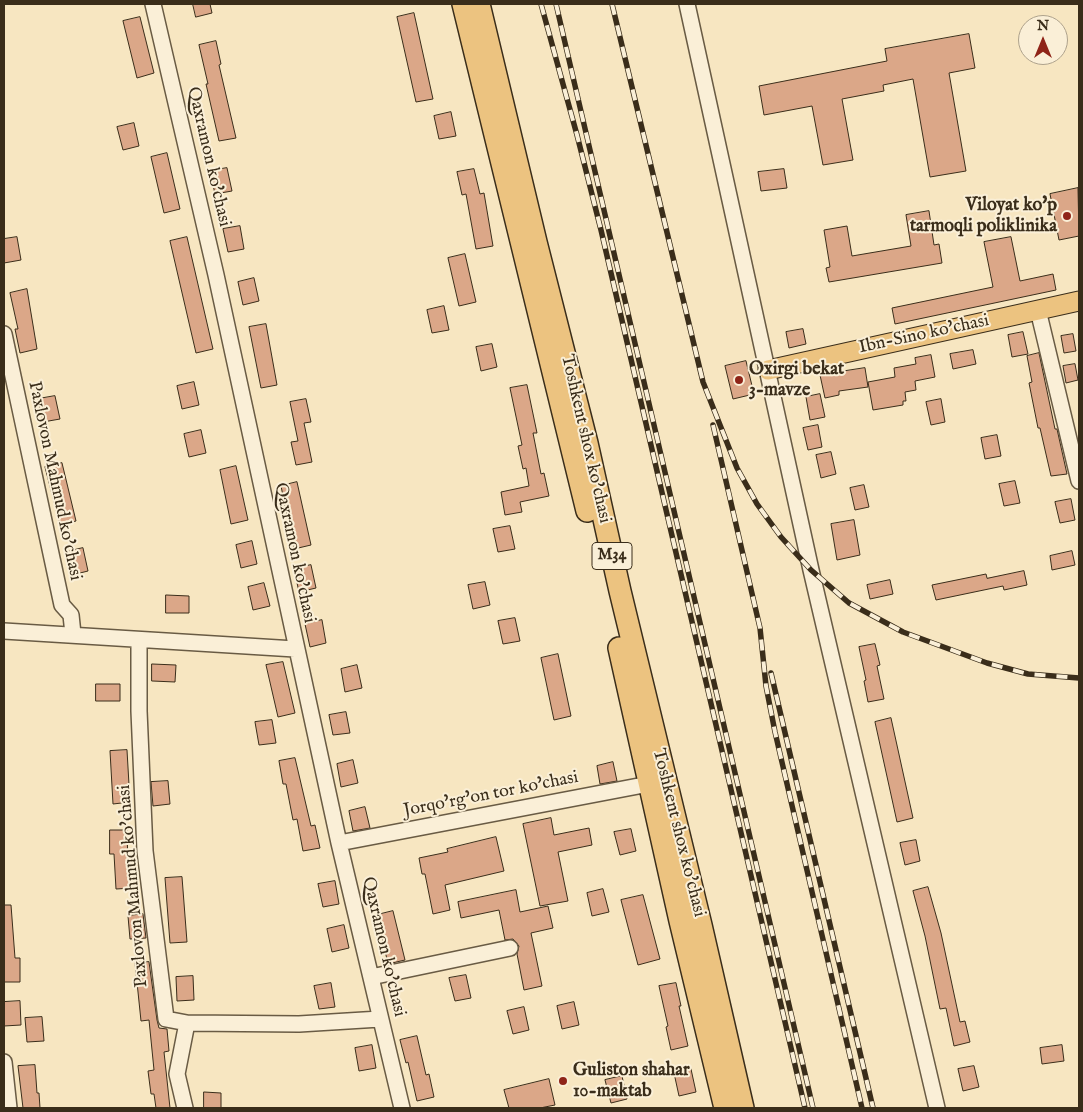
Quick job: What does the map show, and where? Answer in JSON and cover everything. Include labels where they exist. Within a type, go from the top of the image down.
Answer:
[{"type":"highway","name":"Toshkent shox ko'chasi","points":[[463,4],[570,436],[701,926],[743,1108]]},
{"type":"highway","name":"Toshkent shox ko'chasi","points":[[479,4],[536,242],[587,443],[649,784],[725,1108]]},
{"type":"main road","name":"Ibn-Sino ko'chasi","points":[[768,370],[1079,301]]},
{"type":"street","name":"Qaxramon ko'chasi","points":[[154,4],[218,285],[295,649],[402,1108]]},
{"type":"street","points":[[687,4],[811,570],[937,1108]]},
{"type":"street","points":[[1038,310],[1079,481]]},
{"type":"street","name":"Paxlovon Mahmud ko'chasi","points":[[4,334],[62,605],[71,615],[73,634]]},
{"type":"street","points":[[4,630],[295,649]]},
{"type":"street","name":"Paxlovon Mahmud ko'chasi","points":[[138,640],[145,851],[166,1019],[188,1023]]},
{"type":"street","name":"Jorqo'rg'on tor ko'chasi","points":[[339,843],[649,784]]},
{"type":"street","points":[[371,977],[510,948]]},
{"type":"street","points":[[184,1108],[177,1074],[188,1023],[299,1024],[380,1019]]},
{"type":"street","points":[[4,1062],[9,1108]]},
{"type":"building","points":[[193,4],[210,4],[212,13],[196,17]]},
{"type":"building","points":[[414,13],[433,99],[416,102],[397,17]]},
{"type":"building","points":[[140,17],[154,73],[137,78],[123,21]]},
{"type":"building","points":[[969,34],[975,68],[949,73],[966,171],[930,177],[913,79],[883,85],[884,91],[842,99],[853,160],[823,165],[812,106],[764,115],[759,86],[887,61],[885,49]]},
{"type":"building","points":[[216,41],[221,64],[219,65],[236,138],[219,141],[199,45]]},
{"type":"building","points":[[451,112],[456,136],[439,139],[434,116]]},
{"type":"building","points":[[134,123],[139,146],[123,150],[117,127]]},
{"type":"building","points":[[167,153],[180,209],[164,213],[151,157]]},
{"type":"building","points":[[227,168],[232,191],[215,194],[210,171]]},
{"type":"building","points":[[474,169],[480,194],[484,193],[493,246],[476,249],[466,194],[462,195],[457,172]]},
{"type":"building","points":[[784,169],[787,188],[761,191],[758,172]]},
{"type":"building","name":"Viloyat ko'p tarmoqli poliklinika","points":[[1078,188],[1079,236],[1059,240],[1050,194]]},
{"type":"building","points":[[929,211],[934,245],[939,244],[942,263],[829,282],[826,268],[830,267],[824,230],[847,226],[852,256],[911,246],[906,215]]},
{"type":"building","points":[[240,226],[244,249],[228,252],[223,229]]},
{"type":"building","points":[[17,237],[21,260],[4,263],[4,239]]},
{"type":"building","points":[[187,237],[213,349],[196,353],[170,241]]},
{"type":"building","points":[[1011,237],[1020,281],[1053,274],[1056,290],[895,324],[892,308],[993,287],[984,242]]},
{"type":"building","points":[[465,254],[476,302],[459,306],[448,258]]},
{"type":"building","points":[[254,278],[259,301],[243,305],[238,282]]},
{"type":"building","points":[[27,289],[37,349],[20,353],[15,329],[18,329],[10,293]]},
{"type":"building","points":[[444,306],[449,330],[432,333],[427,310]]},
{"type":"building","points":[[266,324],[277,385],[261,388],[249,327]]},
{"type":"building","points":[[803,329],[806,344],[789,348],[786,332]]},
{"type":"building","points":[[1023,332],[1028,354],[1012,357],[1008,335]]},
{"type":"building","points":[[1073,334],[1076,351],[1064,353],[1061,336]]},
{"type":"building","points":[[492,344],[497,367],[481,371],[476,347]]},
{"type":"building","points":[[973,350],[976,364],[953,369],[950,354]]},
{"type":"building","points":[[1039,353],[1055,429],[1057,429],[1067,474],[1051,476],[1040,428],[1038,428],[1029,383],[1032,382],[1027,356]]},
{"type":"building","points":[[931,355],[935,377],[915,381],[916,390],[905,392],[906,401],[903,401],[903,405],[873,410],[868,382],[895,377],[894,368],[916,364],[915,358]]},
{"type":"building","name":"Oxirgi bekat 3-mavze","points":[[746,361],[754,394],[733,399],[725,366]]},
{"type":"building","points":[[1075,364],[1078,380],[1066,383],[1063,366]]},
{"type":"building","points":[[865,368],[868,387],[839,391],[839,395],[825,398],[820,375]]},
{"type":"building","points":[[194,382],[199,405],[182,409],[177,386]]},
{"type":"building","points":[[527,385],[537,433],[533,433],[541,474],[544,473],[549,496],[520,502],[522,512],[505,515],[501,492],[529,486],[526,468],[523,469],[518,446],[522,445],[510,388]]},
{"type":"building","points":[[820,394],[825,417],[810,420],[806,397]]},
{"type":"building","points":[[55,396],[60,419],[43,422],[38,399]]},
{"type":"building","points":[[306,399],[311,422],[304,423],[312,462],[296,465],[291,442],[298,441],[290,402]]},
{"type":"building","points":[[941,399],[945,422],[931,425],[926,402]]},
{"type":"building","points":[[818,425],[822,447],[808,450],[803,428]]},
{"type":"building","points":[[201,430],[206,453],[189,457],[184,434]]},
{"type":"building","points":[[997,435],[1001,456],[985,459],[981,438]]},
{"type":"building","points":[[831,452],[836,474],[821,478],[816,455]]},
{"type":"building","points":[[62,463],[76,521],[60,525],[45,467]]},
{"type":"building","points":[[236,466],[248,520],[231,524],[220,470]]},
{"type":"building","points":[[1015,481],[1020,503],[1004,506],[999,484]]},
{"type":"building","points":[[297,482],[311,545],[294,549],[281,486]]},
{"type":"building","points":[[864,485],[869,507],[855,510],[850,488]]},
{"type":"building","points":[[1071,499],[1075,520],[1060,523],[1055,502]]},
{"type":"building","points":[[854,520],[860,555],[837,560],[831,524]]},
{"type":"building","points":[[510,526],[515,549],[498,552],[493,529]]},
{"type":"building","points":[[252,541],[257,564],[241,568],[236,545]]},
{"type":"building","points":[[83,548],[88,571],[72,575],[66,552]]},
{"type":"building","points":[[1072,551],[1075,565],[1052,570],[1050,556]]},
{"type":"building","points":[[311,565],[316,588],[299,592],[294,569]]},
{"type":"building","points":[[1024,571],[1027,585],[1004,590],[1003,586],[936,600],[932,585],[986,574],[987,578]]},
{"type":"building","points":[[890,580],[893,594],[870,599],[867,585]]},
{"type":"building","points":[[485,582],[490,605],[473,609],[468,585]]},
{"type":"building","points":[[264,583],[270,606],[253,610],[248,587]]},
{"type":"building","points":[[166,595],[189,596],[189,613],[166,613]]},
{"type":"building","points":[[515,618],[520,641],[503,644],[498,621]]},
{"type":"building","points":[[322,620],[326,643],[310,647],[305,624]]},
{"type":"building","points":[[875,644],[880,665],[877,666],[884,699],[868,702],[864,681],[866,680],[859,647]]},
{"type":"building","points":[[558,654],[571,716],[554,720],[541,658]]},
{"type":"building","points":[[283,662],[295,713],[278,717],[266,665]]},
{"type":"building","points":[[152,664],[176,665],[175,682],[152,681]]},
{"type":"building","points":[[357,665],[362,688],[345,692],[341,669]]},
{"type":"building","points":[[96,684],[120,684],[120,701],[96,701]]},
{"type":"building","points":[[346,712],[350,733],[333,735],[329,715]]},
{"type":"building","points":[[891,718],[913,818],[897,822],[875,722]]},
{"type":"building","points":[[272,720],[276,743],[259,745],[255,722]]},
{"type":"building","points":[[127,750],[130,802],[113,804],[110,751]]},
{"type":"building","points":[[295,758],[311,826],[315,825],[320,848],[303,851],[297,819],[293,820],[286,784],[283,784],[279,761]]},
{"type":"building","points":[[353,760],[358,783],[341,787],[337,764]]},
{"type":"building","points":[[613,762],[617,781],[600,784],[597,766]]},
{"type":"building","points":[[168,781],[170,804],[153,806],[151,782]]},
{"type":"building","points":[[365,807],[370,828],[353,831],[349,811]]},
{"type":"building","points":[[551,818],[554,835],[589,828],[592,845],[558,852],[568,901],[540,906],[523,824]]},
{"type":"building","points":[[631,829],[636,851],[620,855],[614,832]]},
{"type":"building","points":[[110,830],[127,830],[128,865],[131,864],[133,888],[116,889],[114,854],[110,854]]},
{"type":"building","points":[[496,837],[504,871],[445,885],[450,910],[433,914],[425,874],[422,874],[419,858],[448,852],[447,849]]},
{"type":"building","points":[[916,840],[920,861],[905,865],[900,843]]},
{"type":"building","points":[[182,877],[187,942],[170,943],[165,878]]},
{"type":"building","points":[[335,881],[339,904],[323,907],[318,884]]},
{"type":"building","points":[[928,887],[941,933],[960,1022],[965,1021],[970,1042],[954,1046],[946,1008],[940,1009],[925,936],[913,891]]},
{"type":"building","points":[[603,889],[609,912],[592,916],[587,893]]},
{"type":"building","points":[[516,890],[520,912],[548,906],[553,928],[531,933],[542,986],[524,990],[517,954],[519,946],[513,939],[505,940],[499,910],[461,918],[458,902]]},
{"type":"building","points":[[643,895],[660,959],[638,965],[621,900]]},
{"type":"building","points":[[4,905],[11,905],[15,958],[20,958],[20,982],[4,982]]},
{"type":"building","points":[[393,911],[405,960],[388,964],[377,915]]},
{"type":"building","points":[[143,914],[146,938],[130,939],[128,916]]},
{"type":"building","points":[[344,925],[349,948],[332,952],[327,929]]},
{"type":"building","points":[[149,962],[159,1028],[167,1029],[169,1051],[164,1052],[170,1108],[156,1108],[154,1094],[151,1094],[148,1071],[154,1070],[149,1020],[141,1021],[135,963]]},
{"type":"building","points":[[466,975],[471,998],[455,1001],[449,978]]},
{"type":"building","points":[[193,976],[194,1000],[177,1001],[176,977]]},
{"type":"building","points":[[331,983],[335,1007],[319,1009],[314,986]]},
{"type":"building","points":[[676,983],[688,1046],[671,1050],[659,986]]},
{"type":"building","points":[[20,1001],[21,1025],[4,1026],[4,1002]]},
{"type":"building","points":[[574,1002],[579,1025],[562,1029],[557,1006]]},
{"type":"building","points":[[524,1007],[529,1030],[513,1034],[507,1011]]},
{"type":"building","points":[[42,1017],[44,1041],[27,1042],[25,1018]]},
{"type":"building","points":[[417,1036],[426,1075],[429,1074],[434,1097],[417,1101],[408,1062],[406,1063],[400,1040]]},
{"type":"building","points":[[372,1045],[376,1068],[359,1071],[355,1048]]},
{"type":"building","points":[[1062,1045],[1064,1061],[1042,1064],[1040,1048]]},
{"type":"building","points":[[35,1065],[40,1108],[23,1108],[18,1066]]},
{"type":"building","points":[[974,1066],[979,1087],[963,1091],[958,1069]]},
{"type":"building","points":[[691,1069],[696,1092],[679,1096],[674,1073]]},
{"type":"building","points":[[622,1076],[627,1099],[611,1103],[605,1080]]},
{"type":"building","points":[[549,1079],[555,1105],[540,1108],[509,1108],[504,1090]]},
{"type":"building","points":[[204,1092],[221,1093],[221,1108],[204,1108]]},
{"type":"railway","points":[[541,4],[601,230],[805,1108]]},
{"type":"railway","points":[[556,4],[813,1108]]},
{"type":"railway","points":[[612,4],[703,382],[737,468],[757,504],[781,537],[811,570],[849,603],[903,632],[987,663],[1028,674],[1079,678]]},
{"type":"railway","points":[[713,425],[760,628],[766,686],[775,732],[862,1108]]},
{"type":"railway","points":[[771,673],[873,1108]]},
{"type":"place","name":"Viloyat ko'p tarmoqli poliklinika","points":[[1067,216]]},
{"type":"place","name":"Oxirgi bekat 3-mavze","points":[[739,380]]},
{"type":"place","name":"Guliston shahar 10-maktab","points":[[563,1081]]}]
